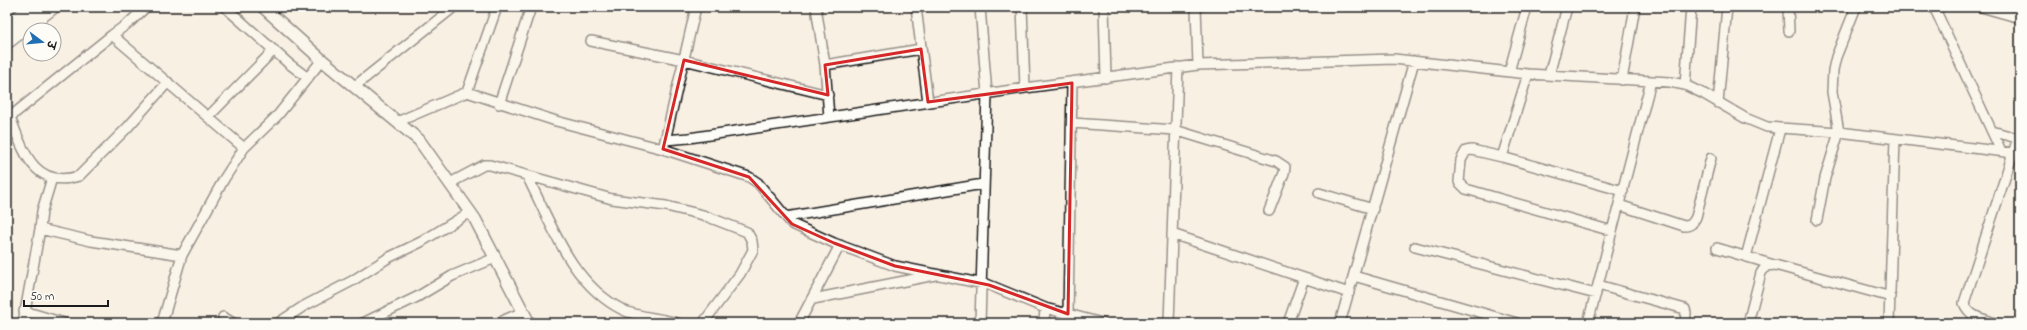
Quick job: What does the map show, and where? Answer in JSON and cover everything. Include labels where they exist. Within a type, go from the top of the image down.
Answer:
[{"type":"highway","points":[[7,27],[34,7]]},
{"type":"main road","points":[[7,42],[53,7]]},
{"type":"street","points":[[146,7],[130,22],[9,117],[23,149],[41,174],[52,178],[68,180],[79,176],[127,128],[168,82]]},
{"type":"street","points":[[225,7],[308,78]]},
{"type":"street","points":[[263,7],[322,60],[419,140],[470,212],[529,323]]},
{"type":"street","points":[[355,86],[454,7]]},
{"type":"street","points":[[467,92],[497,7]]},
{"type":"street","points":[[499,104],[531,7]]},
{"type":"street","points":[[664,144],[696,7]]},
{"type":"street","points":[[916,7],[928,102]]},
{"type":"street","points":[[980,7],[987,94],[983,184],[980,323]]},
{"type":"street","points":[[1022,7],[1025,88]]},
{"type":"street","points":[[1104,7],[1106,78]]},
{"type":"street","points":[[1196,7],[1198,65]]},
{"type":"street","points":[[1509,72],[1527,7]]},
{"type":"street","points":[[1549,75],[1567,7]]},
{"type":"street","points":[[1622,80],[1635,7]]},
{"type":"street","points":[[1685,85],[1691,7]]},
{"type":"street","points":[[1718,103],[1727,7]]},
{"type":"street","points":[[1788,7],[1789,30]]},
{"type":"street","points":[[1816,220],[1825,178],[1839,132],[1832,92],[1833,70],[1836,57],[1856,7]]},
{"type":"street","points":[[1934,7],[2001,151]]},
{"type":"street","points":[[1981,7],[2009,11],[2020,18]]},
{"type":"street","points":[[815,8],[825,65],[829,117]]},
{"type":"street","points":[[112,35],[244,148]]},
{"type":"street","points":[[591,41],[684,60],[828,95]]},
{"type":"street","points":[[208,117],[274,50]]},
{"type":"street","points":[[825,65],[921,50]]},
{"type":"street","points":[[664,144],[689,138],[928,102],[1178,67],[1198,65],[1394,59],[1528,74],[1651,81],[1685,85],[1745,118],[1767,127],[1839,132],[2014,152]]},
{"type":"street","points":[[162,323],[182,255],[224,178],[244,148],[278,114],[322,60]]},
{"type":"street","points":[[1340,323],[1414,61]]},
{"type":"street","points":[[1169,323],[1178,67]]},
{"type":"street","points":[[1502,157],[1528,74]]},
{"type":"street","points":[[1588,323],[1651,81]]},
{"type":"street","points":[[1068,314],[1072,83]]},
{"type":"street","points":[[397,122],[467,92],[499,104],[556,121],[664,144],[749,177],[758,183],[792,224],[840,245],[895,266],[981,284],[1045,308],[1102,323]]},
{"type":"street","points":[[1072,123],[1176,130],[1281,163],[1285,167],[1284,173],[1269,211]]},
{"type":"street","points":[[1746,256],[1780,129]]},
{"type":"street","points":[[1992,131],[2019,138],[1964,303],[1966,310],[1973,316],[1996,323]]},
{"type":"street","points":[[1889,323],[1895,139]]},
{"type":"street","points":[[1612,231],[1466,189],[1459,182],[1461,160],[1466,151],[1472,150],[1623,191]]},
{"type":"street","points":[[1619,205],[1684,226],[1690,226],[1696,217],[1710,158]]},
{"type":"street","points":[[450,183],[484,165],[490,164],[527,176],[612,199],[666,206],[702,215],[746,232],[752,241],[753,250],[740,274],[703,323]]},
{"type":"street","points":[[527,176],[570,262],[598,295],[625,311],[677,323]]},
{"type":"street","points":[[23,323],[42,211],[52,178]]},
{"type":"street","points":[[786,217],[983,184]]},
{"type":"street","points":[[1319,194],[1373,208]]},
{"type":"street","points":[[278,323],[304,306],[352,281],[388,258],[421,242],[470,212]]},
{"type":"street","points":[[40,229],[91,241],[182,255]]},
{"type":"street","points":[[1172,234],[1349,292]]},
{"type":"street","points":[[799,323],[813,299],[840,245]]},
{"type":"street","points":[[1415,247],[1596,294]]},
{"type":"street","points":[[1718,248],[1775,266],[1891,297]]},
{"type":"street","points":[[363,323],[418,297],[452,276],[495,258]]},
{"type":"street","points":[[1748,323],[1761,273],[1766,266],[1775,266]]},
{"type":"street","points":[[813,299],[938,275]]},
{"type":"street","points":[[1354,276],[1517,323]]},
{"type":"street","points":[[1288,323],[1304,278]]},
{"type":"street","points":[[1598,285],[1684,309],[1686,312],[1685,323]]},
{"type":"street","points":[[1044,323],[1045,308]]},
{"type":"street","points":[[24,311],[64,323]]},
{"type":"street","points":[[500,323],[523,313]]},
{"type":"street","points":[[223,317],[233,323]]},
{"type":"highlighted area","points":[[921,49],[928,102],[1072,83],[1068,314],[989,285],[895,266],[834,243],[792,224],[749,177],[663,149],[684,60],[828,95],[825,65]]}]
